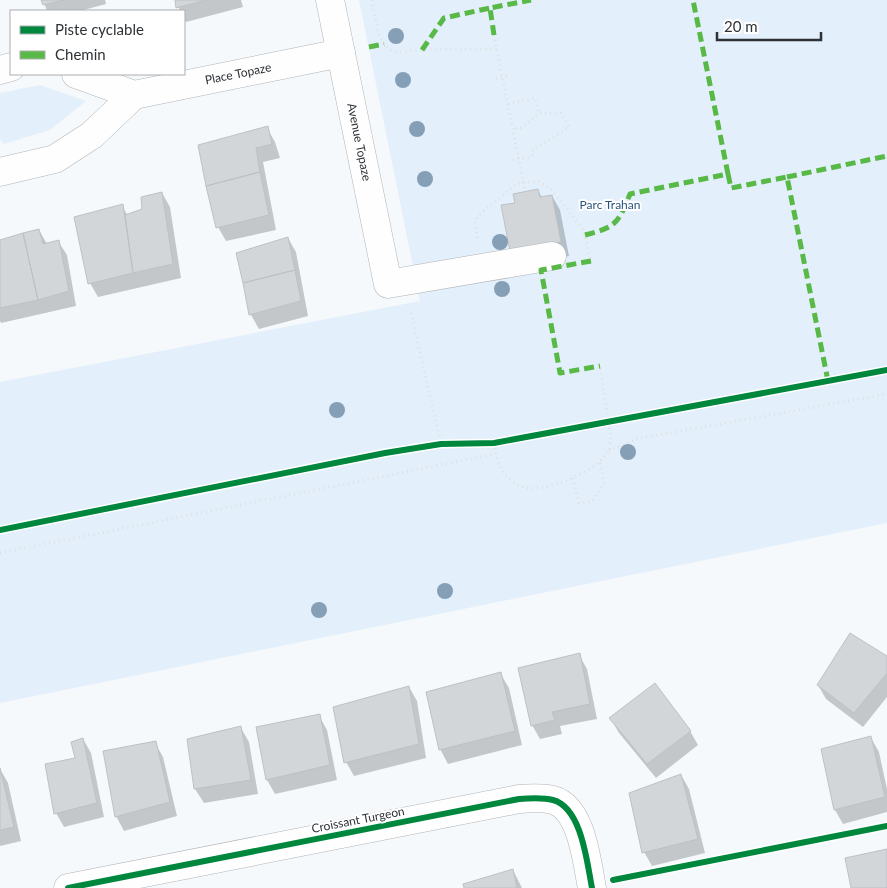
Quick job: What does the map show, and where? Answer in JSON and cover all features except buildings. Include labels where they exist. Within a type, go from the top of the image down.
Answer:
[{"type":"street","name":"Avenue Topaze","points":[[330,0],[388,284],[483,268]]},
{"type":"street","name":"Place Topaze","points":[[134,95],[341,53]]},
{"type":"street","points":[[0,172],[55,159],[92,136],[134,95],[79,75]]},
{"type":"street","points":[[483,268],[552,256]]},
{"type":"street","name":"Croissant Turgeon","points":[[68,888],[518,799],[538,798],[554,800],[565,806],[575,819],[592,888]]},
{"type":"path","points":[[372,0],[378,33],[384,44],[391,50],[400,52],[427,49],[497,49]]},
{"type":"path","points":[[494,36],[526,191]]},
{"type":"path","points":[[496,78],[510,76]]},
{"type":"path","points":[[508,104],[535,98],[540,114]]},
{"type":"path","points":[[513,130],[522,128],[540,114],[561,112],[569,127],[537,146],[533,150],[532,157],[513,160]]},
{"type":"path","points":[[483,268],[475,222],[478,216],[510,188],[523,182],[539,182],[551,189],[560,199],[584,229],[591,261]]},
{"type":"path","points":[[409,304],[441,444]]},
{"type":"path","points":[[600,366],[611,439],[608,451]]},
{"type":"path","points":[[504,441],[491,443],[497,463],[504,473],[513,482],[526,488],[544,487],[573,477],[590,468],[608,451],[636,439],[887,394]]},
{"type":"path","points":[[599,424],[618,421]]},
{"type":"path","points":[[432,445],[450,444]]},
{"type":"path","points":[[0,553],[495,454]]},
{"type":"path","points":[[573,477],[579,503],[592,501],[604,484],[600,460]]},
{"type":"green space","name":"Parc Trahan","points":[[359,0],[887,0],[887,523],[0,703],[0,382],[420,301]]},
{"type":"green space","points":[[40,85],[86,101],[50,130],[4,144],[0,140],[0,93]]},
{"type":"marked path","points":[[494,35],[490,8],[531,0]]},
{"type":"marked path","points":[[585,235],[615,223],[630,194],[728,174],[693,0]]},
{"type":"marked path","points":[[422,50],[444,18],[490,8]]},
{"type":"marked path","points":[[369,47],[384,44]]},
{"type":"marked path","points":[[787,177],[887,156]]},
{"type":"marked path","points":[[728,174],[731,188],[787,177],[828,381]]},
{"type":"marked path","points":[[591,261],[541,270],[560,373],[600,366]]},
{"type":"cycle path","points":[[0,530],[385,453],[441,444],[494,443],[887,370]]},
{"type":"cycle path","points":[[68,888],[519,799],[536,798],[553,800],[563,805],[571,814],[582,838],[592,888]]},
{"type":"cycle path","points":[[613,880],[887,826]]}]
